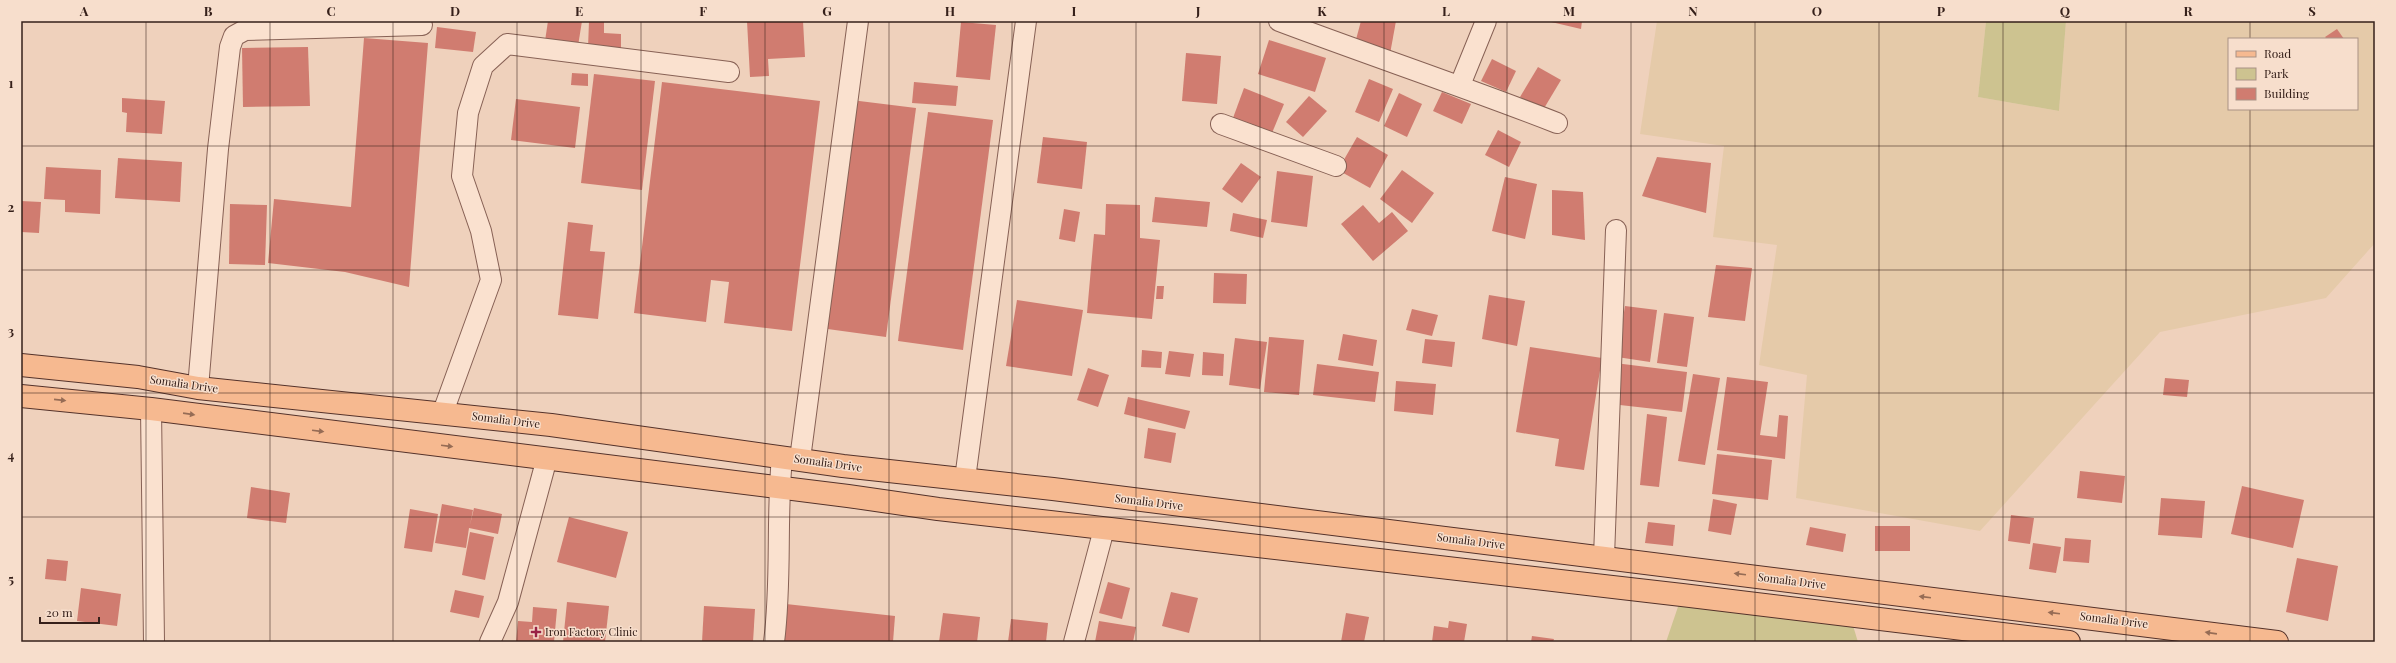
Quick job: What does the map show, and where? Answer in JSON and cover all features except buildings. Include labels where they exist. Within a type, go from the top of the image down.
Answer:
[{"type":"main road","name":"Somalia Drive","points":[[21,365],[138,377],[198,388],[443,412],[791,458],[1604,557],[2277,642]]},
{"type":"main road","points":[[21,396],[150,409],[1104,529],[1682,594],[2069,642]]},
{"type":"street","points":[[774,642],[779,606],[779,487],[791,458],[858,21]]},
{"type":"street","points":[[965,479],[1026,21]]},
{"type":"street","points":[[1279,21],[1406,69],[1460,85],[1557,123]]},
{"type":"street","points":[[1460,85],[1486,21]]},
{"type":"street","points":[[198,388],[218,149],[230,47],[234,36],[245,30],[422,25]]},
{"type":"street","points":[[443,412],[491,280],[481,231],[462,176],[468,113],[482,66],[507,44],[729,72]]},
{"type":"street","points":[[1221,124],[1336,166]]},
{"type":"street","points":[[1604,557],[1616,230]]},
{"type":"street","points":[[150,409],[154,642]]},
{"type":"street","points":[[490,642],[508,602],[547,458]]},
{"type":"street","points":[[1074,642],[1104,529]]},
{"type":"shaded area","points":[[1657,21],[1986,21],[1978,97],[2059,111],[2066,21],[2375,21],[2375,243],[2326,298],[2160,332],[1980,531],[1796,498],[1807,375],[1759,365],[1777,245],[1713,237],[1724,146],[1640,134]]},
{"type":"green space","points":[[1986,21],[2066,21],[2059,111],[1978,97]]},
{"type":"green space","points":[[1682,595],[1850,616],[1858,642],[1666,642]]},
{"type":"place","name":"Iron Factory Clinic","points":[[536,632]]}]
